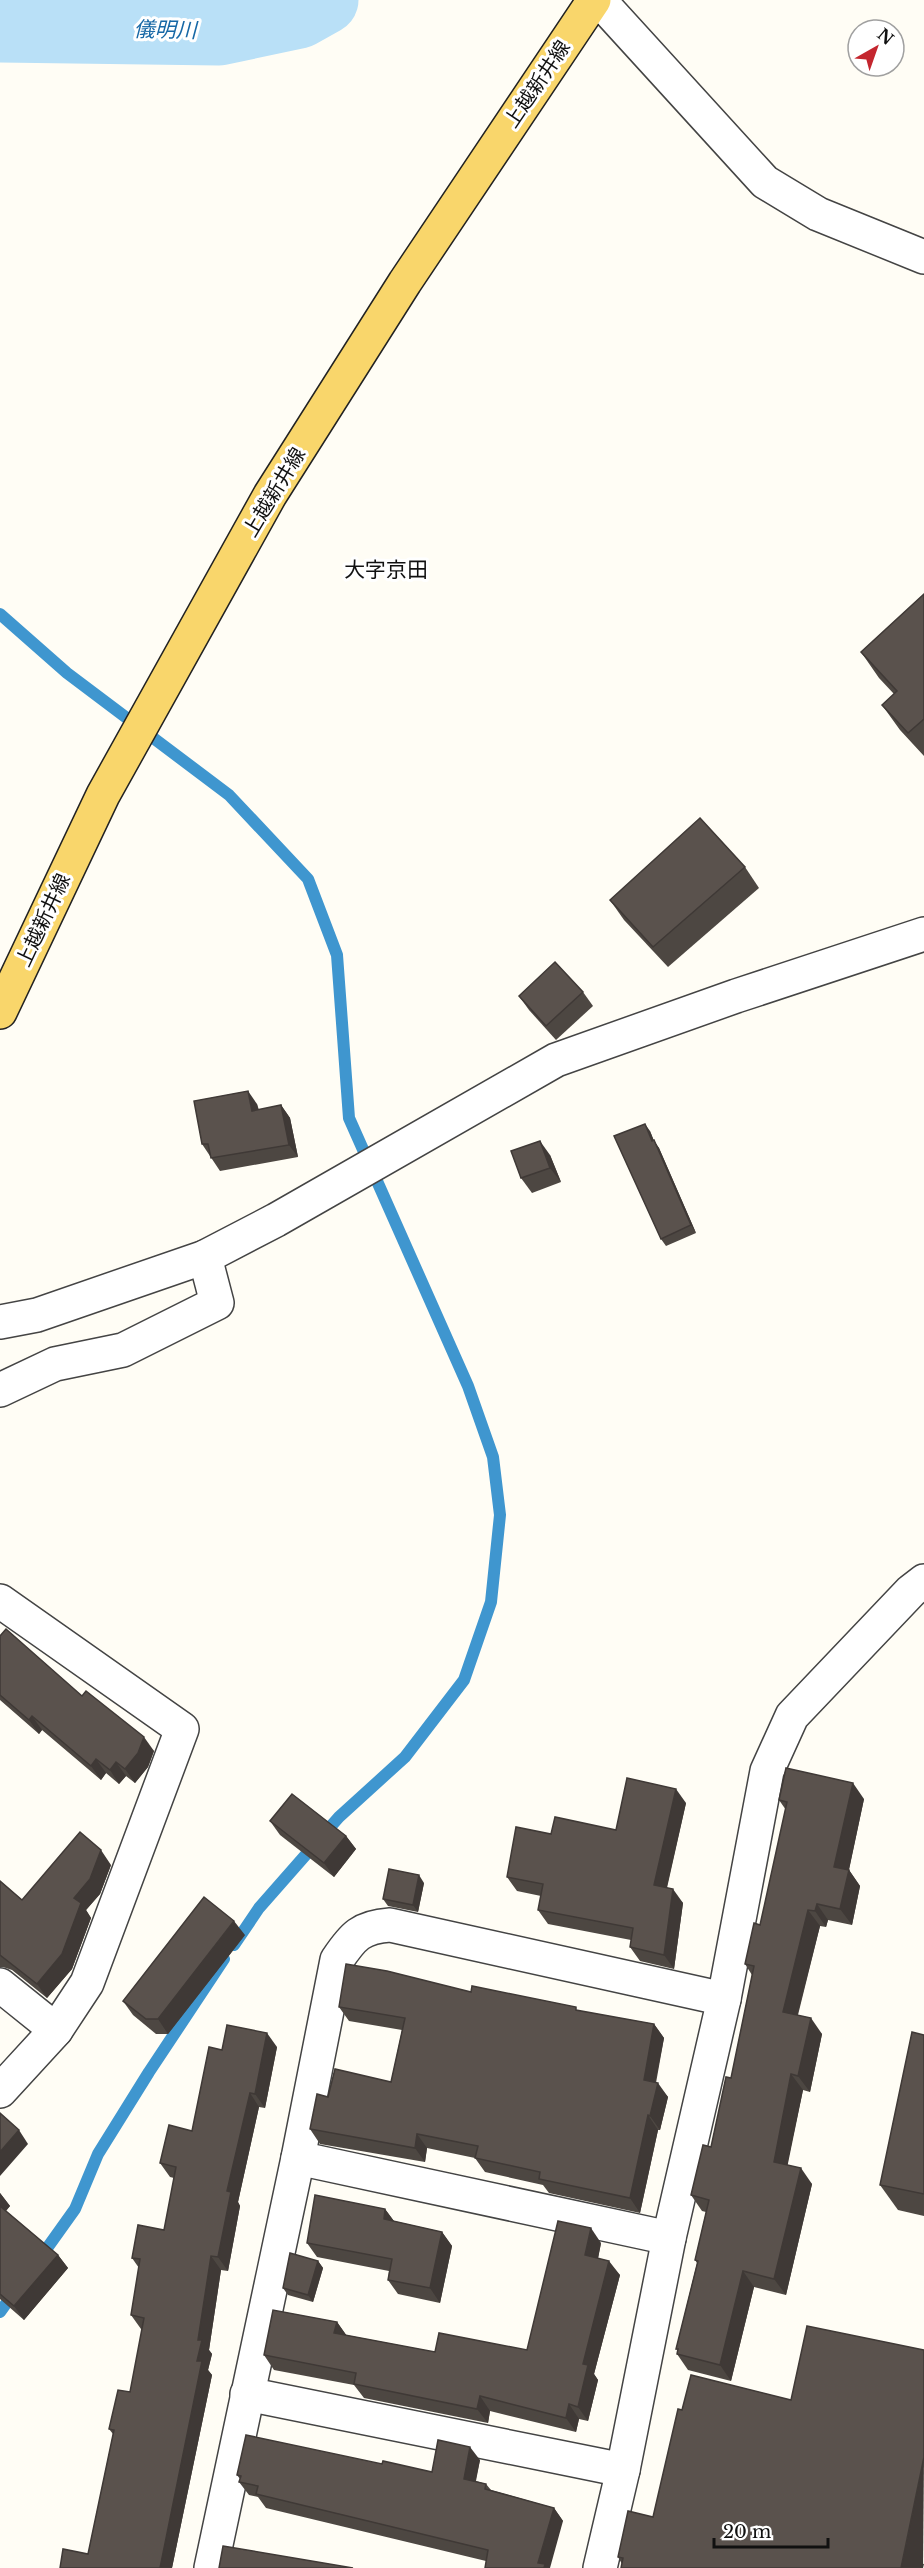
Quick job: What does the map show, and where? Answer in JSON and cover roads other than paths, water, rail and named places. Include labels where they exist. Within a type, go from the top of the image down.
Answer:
[{"type":"main road","name":"上越新井線","points":[[0,1012],[103,795],[270,495],[405,282],[594,0]]},
{"type":"street","points":[[599,0],[765,182],[818,214],[924,257]]},
{"type":"street","points":[[0,1322],[37,1315],[205,1257],[276,1220],[556,1060],[736,996],[924,934]]},
{"type":"street","points":[[0,1390],[55,1364],[123,1350],[217,1303],[205,1257]]},
{"type":"street","points":[[600,2568],[623,2470],[669,2238],[724,1999],[767,1771],[792,1716],[920,1588]]},
{"type":"street","points":[[0,1601],[182,1729],[87,1983],[56,2030],[0,2091]]},
{"type":"street","points":[[210,2568],[298,2158],[337,1960],[351,1939],[371,1927],[390,1925],[724,1999]]},
{"type":"street","points":[[0,1985],[56,2030]]},
{"type":"street","points":[[298,2158],[669,2238]]},
{"type":"street","points":[[247,2394],[623,2470]]},
{"type":"waterway","name":"儀明川","points":[[0,28],[219,31],[299,14],[324,0]]},
{"type":"waterway","points":[[0,614],[67,673],[229,795],[308,879],[337,955],[349,1118],[468,1386],[493,1457],[500,1515],[491,1602],[464,1680],[405,1757],[339,1817],[259,1908],[234,1945]]},
{"type":"waterway","points":[[40,2258],[75,2209],[98,2154],[224,1959]]},
{"type":"waterway","points":[[0,2312],[15,2291]]},
{"type":"district","name":"大字京田","points":[[386,570]]}]
